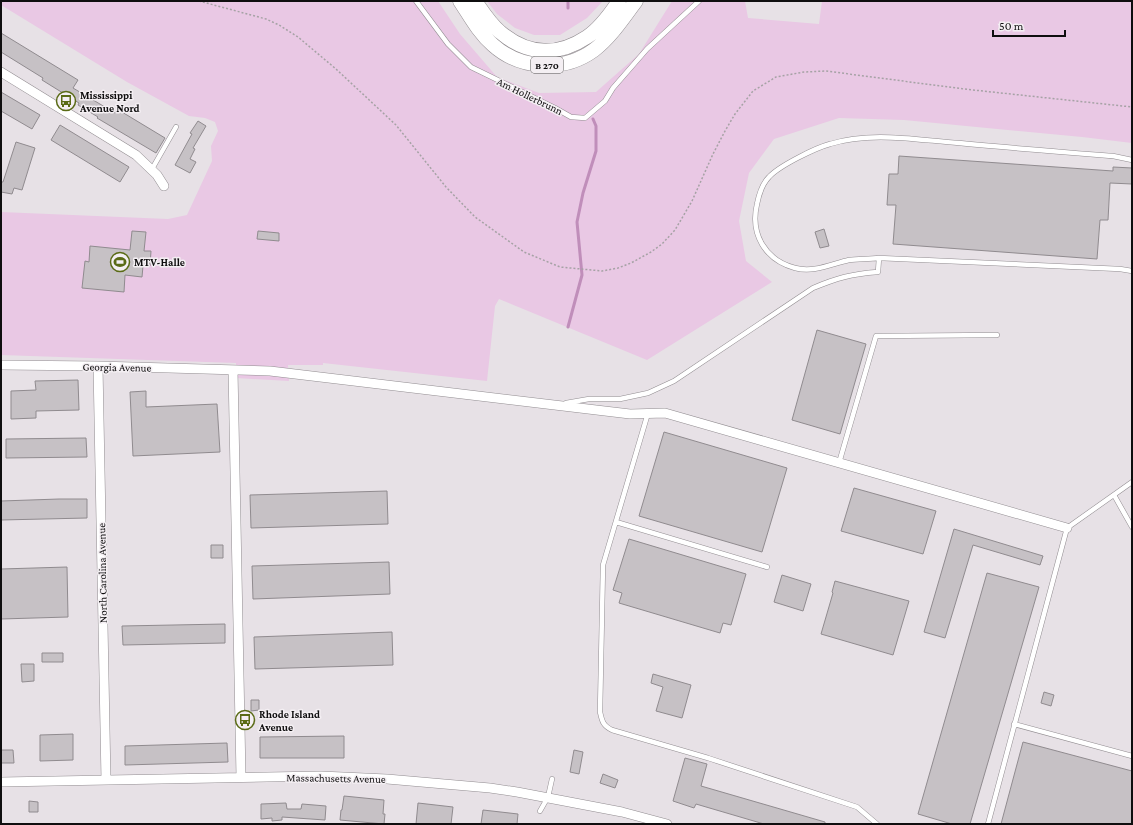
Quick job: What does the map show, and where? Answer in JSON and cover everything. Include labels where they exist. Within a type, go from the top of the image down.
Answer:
[{"type":"main road","name":"B 270","points":[[460,1],[477,27],[493,45],[512,58],[539,66],[565,64],[580,58],[595,49],[616,29],[636,1]]},
{"type":"main road","name":"B 270","points":[[475,1],[498,31],[518,45],[540,51],[563,49],[587,37],[609,15],[620,1]]},
{"type":"street","points":[[1,72],[136,155],[152,168],[164,186]]},
{"type":"street","name":"Georgia Avenue","points":[[1,365],[270,371],[630,414],[665,413],[1067,528]]},
{"type":"street","name":"North Carolina Avenue","points":[[98,366],[106,780]]},
{"type":"street","points":[[233,370],[241,777]]},
{"type":"street","name":"Massachusetts Avenue","points":[[1,782],[321,776],[387,779],[490,788],[622,812],[667,824]]},
{"type":"lane","name":"Am Hollerbrunn","points":[[416,1],[448,44],[471,67],[571,117],[585,118],[605,101],[613,88],[647,49],[699,1]]},
{"type":"lane","points":[[152,168],[176,127]]},
{"type":"lane","points":[[1132,160],[1113,156],[898,138],[860,137],[829,144],[788,163],[769,177],[760,192],[756,210],[755,227],[761,242],[769,255],[781,264],[797,269],[818,269],[849,260],[879,258],[1120,269],[1132,271]]},
{"type":"lane","points":[[555,405],[589,399],[620,399],[648,392],[674,381],[813,288],[837,278],[857,273],[878,272],[879,258]]},
{"type":"lane","points":[[839,463],[876,336],[997,335]]},
{"type":"lane","points":[[648,413],[603,565],[600,712],[605,727],[708,758],[857,807],[877,824]]},
{"type":"lane","points":[[988,824],[1067,528],[1132,482]]},
{"type":"lane","points":[[1114,495],[1132,527]]},
{"type":"lane","points":[[616,522],[767,567]]},
{"type":"lane","points":[[1014,724],[1132,756]]},
{"type":"lane","points":[[540,812],[548,798],[552,779]]},
{"type":"path","points":[[200,1],[266,19],[298,37],[336,69],[396,125],[446,187],[475,217],[524,252],[560,267],[602,271],[618,268],[631,263],[662,244],[675,230],[692,201],[713,154],[735,114],[754,91],[776,77],[804,72],[826,72],[964,89],[1132,107]]},
{"type":"shaded area","points":[[1,1],[438,1],[460,34],[497,77],[539,93],[596,92],[639,54],[672,1],[745,1],[748,18],[819,24],[822,1],[1132,1],[1132,143],[904,120],[839,118],[774,139],[749,173],[739,221],[746,261],[772,282],[647,360],[499,299],[495,306],[487,381],[323,363],[323,365],[288,365],[289,381],[236,378],[236,363],[1,355],[1,212],[168,219],[187,215],[212,161],[211,146],[218,131],[215,122],[205,118],[189,116],[127,82],[1,5]]},
{"type":"shaded area","points":[[487,1],[603,1],[587,18],[560,35],[534,35],[515,28],[497,14]]},
{"type":"building","points":[[1,33],[78,80],[73,88],[115,113],[117,109],[165,138],[156,153],[97,118],[98,117],[78,105],[79,103],[42,80],[43,78],[1,52]]},
{"type":"building","points":[[1,92],[40,115],[32,129],[1,111]]},
{"type":"building","points":[[198,121],[206,126],[193,148],[195,149],[190,159],[196,162],[190,173],[175,165],[192,134],[190,133]]},
{"type":"building","points":[[60,125],[129,167],[120,182],[51,140]]},
{"type":"building","points":[[16,142],[35,148],[22,190],[14,188],[12,194],[1,192],[1,182],[3,182]]},
{"type":"building","points":[[899,156],[1113,171],[1113,167],[1132,168],[1132,184],[1110,183],[1108,220],[1100,220],[1097,259],[893,244],[896,205],[887,205],[889,174],[898,174]]},
{"type":"building","points":[[824,229],[829,246],[820,248],[815,232]]},
{"type":"building","name":"MTV-Halle","points":[[132,231],[146,232],[144,251],[151,251],[150,266],[143,266],[142,277],[125,275],[124,292],[82,288],[85,261],[89,262],[90,246],[130,250]]},
{"type":"building","points":[[258,231],[279,233],[279,241],[257,239]]},
{"type":"building","points":[[817,330],[866,344],[840,434],[792,420]]},
{"type":"building","points":[[78,380],[79,410],[36,411],[36,418],[11,419],[11,391],[36,390],[35,381]]},
{"type":"building","points":[[146,391],[146,407],[217,404],[220,452],[133,456],[130,392]]},
{"type":"building","points":[[664,432],[787,468],[762,552],[639,516]]},
{"type":"building","points":[[86,438],[87,457],[6,458],[6,439]]},
{"type":"building","points":[[854,488],[936,511],[923,554],[841,531]]},
{"type":"building","points":[[387,491],[388,524],[251,528],[250,495]]},
{"type":"building","points":[[87,499],[87,518],[1,520],[1,501]]},
{"type":"building","points":[[954,529],[1043,556],[1040,565],[973,545],[945,638],[924,632]]},
{"type":"building","points":[[629,539],[746,574],[731,625],[723,623],[720,633],[619,603],[622,593],[613,590]]},
{"type":"building","points":[[211,545],[223,545],[223,558],[211,558]]},
{"type":"building","points":[[389,562],[390,594],[253,599],[252,566]]},
{"type":"building","points":[[67,567],[68,617],[1,619],[1,569]]},
{"type":"building","points":[[987,573],[1039,587],[970,824],[952,824],[918,814]]},
{"type":"building","points":[[782,575],[811,584],[803,611],[774,602]]},
{"type":"building","points":[[835,581],[909,601],[893,655],[821,634]]},
{"type":"building","points":[[225,624],[225,643],[123,645],[122,626]]},
{"type":"building","points":[[392,632],[393,665],[255,669],[254,637]]},
{"type":"building","points":[[42,653],[63,653],[63,662],[42,662]]},
{"type":"building","points":[[21,664],[34,664],[34,681],[22,682]]},
{"type":"building","points":[[653,674],[691,685],[682,718],[656,711],[663,687],[651,683]]},
{"type":"building","points":[[1044,692],[1054,695],[1051,706],[1041,703]]},
{"type":"building","points":[[251,700],[259,700],[259,710],[251,711]]},
{"type":"building","points":[[73,734],[73,760],[40,761],[40,735]]},
{"type":"building","points":[[344,736],[344,758],[260,758],[260,737]]},
{"type":"building","points":[[1023,742],[1132,771],[1132,824],[1001,824]]},
{"type":"building","points":[[227,743],[228,762],[125,765],[125,746]]},
{"type":"building","points":[[1,750],[13,750],[14,763],[1,763]]},
{"type":"building","points":[[574,750],[583,752],[579,774],[570,772]]},
{"type":"building","points":[[685,758],[707,764],[701,786],[825,822],[825,824],[764,824],[696,804],[694,808],[673,801]]},
{"type":"building","points":[[603,774],[618,780],[615,788],[600,783]]},
{"type":"building","points":[[344,796],[384,800],[384,824],[340,820]]},
{"type":"building","points":[[29,801],[38,802],[38,812],[29,812]]},
{"type":"building","points":[[286,803],[287,809],[301,809],[302,804],[326,806],[325,820],[282,817],[282,820],[272,821],[272,818],[261,819],[261,804]]},
{"type":"building","points":[[418,803],[453,807],[451,824],[416,824]]},
{"type":"building","points":[[483,810],[518,814],[517,824],[481,824]]},
{"type":"waterway","points":[[568,1],[568,8]]},
{"type":"waterway","points":[[568,327],[582,275],[577,222],[583,193],[596,151],[596,126],[593,119]]},
{"type":"place","name":"Mississippi Avenue Nord","points":[[66,101]]},
{"type":"place","name":"MTV-Halle","points":[[120,262]]},
{"type":"place","name":"Rhode Island Avenue","points":[[245,720]]}]
